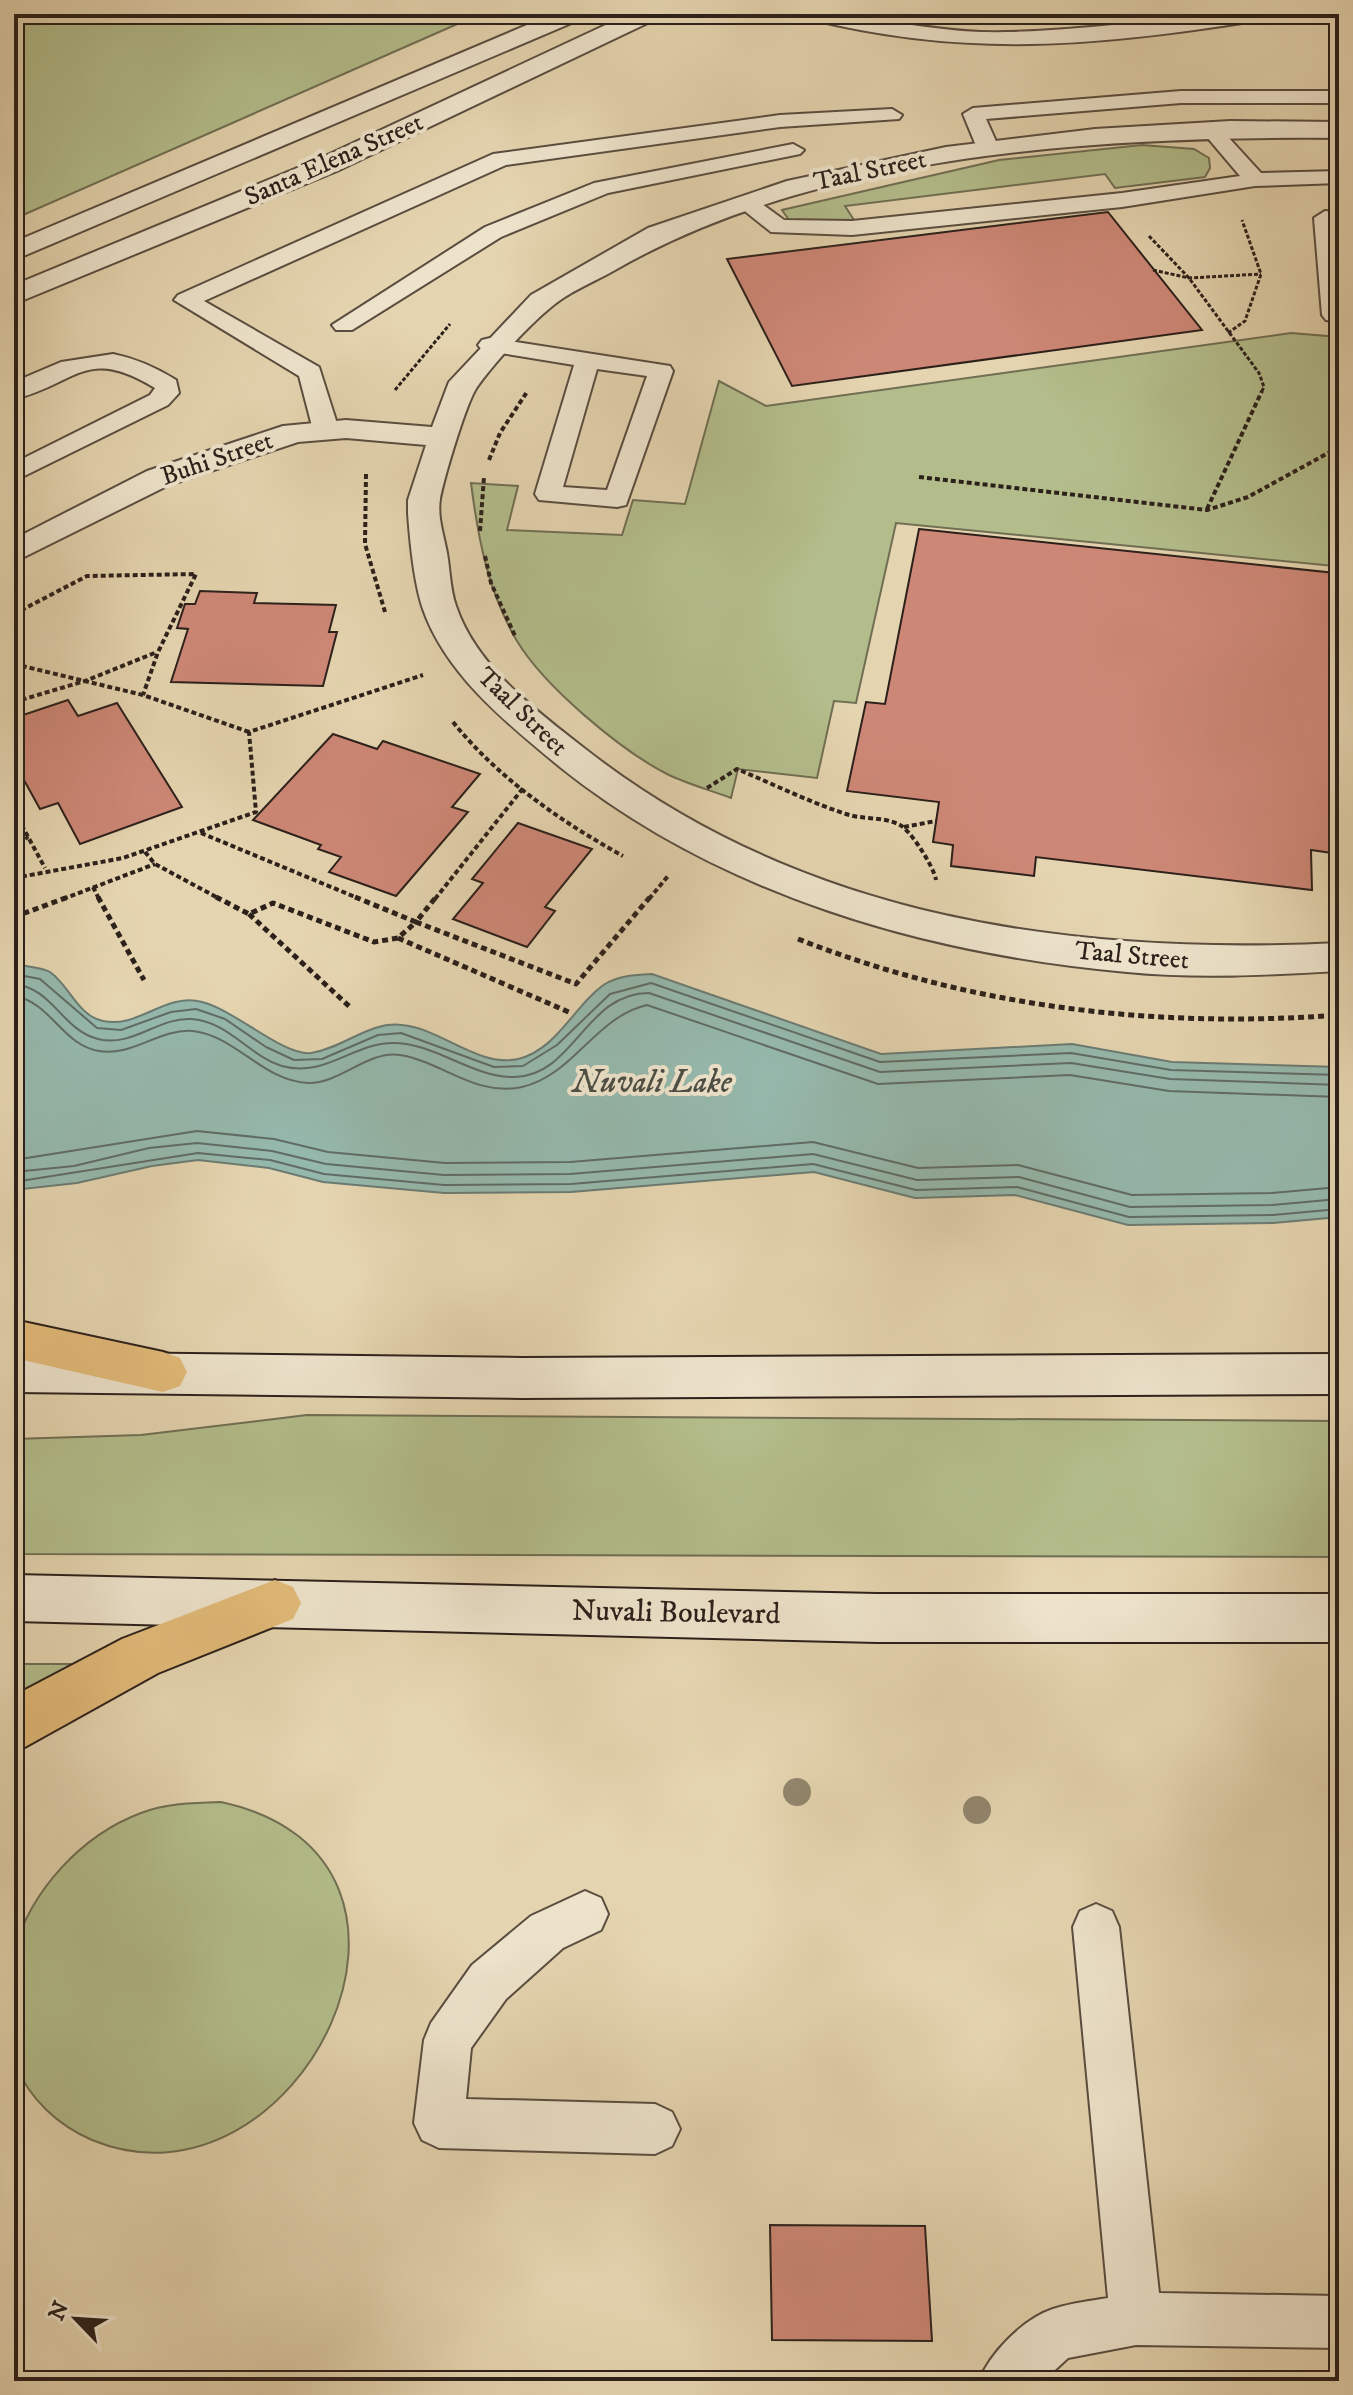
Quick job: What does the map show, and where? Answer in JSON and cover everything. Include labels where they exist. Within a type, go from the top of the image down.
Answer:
[{"type":"main road","points":[[14,1339],[163,1372]]},
{"type":"main road","points":[[14,1728],[111,1669],[190,1634],[275,1603]]},
{"type":"street","name":"Santa Elena Street","points":[[14,252],[573,14]]},
{"type":"street","name":"Santa Elena Street","points":[[14,295],[328,165],[648,14]]},
{"type":"street","points":[[818,14],[879,30],[976,40],[1165,29],[1255,14]]},
{"type":"street","points":[[1124,32],[1160,14]]},
{"type":"street","name":"Taal Street","points":[[1339,130],[1211,130],[1046,140],[988,148],[886,165],[815,182],[648,238],[570,278],[528,309],[490,345],[456,390],[437,437],[423,502],[439,608],[469,660],[488,684],[558,749],[648,815],[692,839],[765,874],[827,897],[997,940],[1099,956],[1189,963],[1288,962],[1339,957]]},
{"type":"street","points":[[282,139],[328,165]]},
{"type":"street","name":"Buhi Street","points":[[14,552],[158,478],[294,433],[326,430],[437,437]]},
{"type":"street","points":[[14,1372],[522,1378],[1339,1374]]},
{"type":"street","name":"Nuvali Boulevard","points":[[14,1598],[877,1618],[1339,1618]]},
{"type":"lane","points":[[988,148],[973,114],[1181,97],[1339,97]]},
{"type":"lane","points":[[326,430],[310,372],[186,300],[501,159],[780,121],[892,115]]},
{"type":"lane","points":[[780,121],[793,150],[815,182]]},
{"type":"lane","points":[[1211,130],[1255,180]]},
{"type":"lane","points":[[344,325],[493,232],[602,188],[793,150]]},
{"type":"lane","points":[[747,204],[779,227],[794,230],[852,228],[1122,200],[1255,180],[1339,177]]},
{"type":"lane","points":[[1339,219],[1325,218],[1334,315],[1339,315]]},
{"type":"lane","points":[[490,345],[661,371],[617,499],[548,494],[587,361]]},
{"type":"lane","points":[[14,392],[71,365],[101,360],[128,364],[167,385],[167,393],[159,400],[14,473]]},
{"type":"lane","points":[[585,1914],[547,1932],[480,1993],[448,2040],[439,2123],[655,2129]]},
{"type":"lane","points":[[1096,1927],[1136,2319]]},
{"type":"lane","points":[[1005,2381],[1055,2334],[1136,2319],[1339,2322]]},
{"type":"path","points":[[1122,200],[1133,219],[1189,278],[1259,373],[1264,387],[1207,510]]},
{"type":"path","points":[[1228,333],[1245,321],[1261,274],[1240,215]]},
{"type":"path","points":[[1153,270],[1189,278],[1261,274]]},
{"type":"path","points":[[389,623],[368,570],[361,519],[367,458],[380,432],[393,393],[458,316]]},
{"type":"path","points":[[919,477],[1207,510],[1248,497],[1330,452],[1339,452]]},
{"type":"path","points":[[14,614],[87,576],[196,574],[158,652],[143,695]]},
{"type":"path","points":[[14,702],[85,681],[158,652]]},
{"type":"path","points":[[14,664],[143,695],[249,732],[469,660]]},
{"type":"path","points":[[412,663],[428,687]]},
{"type":"path","points":[[452,720],[491,763],[551,810],[631,860]]},
{"type":"path","points":[[14,878],[45,868],[100,864],[145,852],[256,812],[249,732]]},
{"type":"path","points":[[249,914],[273,903],[374,942],[398,938],[416,922],[558,749]]},
{"type":"path","points":[[701,791],[737,769],[848,815],[887,820],[904,827],[936,821]]},
{"type":"path","points":[[14,811],[45,868]]},
{"type":"path","points":[[14,826],[32,843]]},
{"type":"path","points":[[904,827],[912,842],[933,864],[937,876],[933,888]]},
{"type":"path","points":[[200,832],[416,922],[576,984],[667,879],[692,839]]},
{"type":"path","points":[[145,852],[155,864],[249,914],[350,1007]]},
{"type":"path","points":[[14,917],[155,864]]},
{"type":"path","points":[[655,873],[667,879]]},
{"type":"path","points":[[93,887],[144,980]]},
{"type":"path","points":[[786,934],[826,952],[919,980],[1043,1006],[1135,1016],[1232,1020],[1339,1015]]},
{"type":"path","points":[[398,938],[571,1013]]},
{"type":"green space","points":[[14,14],[480,14],[14,219]]},
{"type":"green space","points":[[1142,145],[1194,149],[1209,158],[1210,168],[1205,177],[1115,188],[1105,174],[845,206],[854,220],[791,223],[782,210],[999,160]]},
{"type":"green space","points":[[1291,333],[1339,337],[1339,513],[1333,513],[1334,566],[896,523],[856,703],[834,701],[817,778],[738,769],[731,798],[675,778],[648,763],[584,715],[529,659],[507,622],[492,584],[481,544],[471,483],[518,486],[507,530],[622,535],[633,500],[685,504],[719,381],[766,406]]},
{"type":"green space","points":[[307,1415],[1339,1421],[1339,1557],[14,1554],[14,1439],[141,1435]]},
{"type":"green space","points":[[14,1664],[90,1664],[14,1699]]},
{"type":"green space","points":[[221,1802],[298,1836],[339,1890],[348,1956],[331,2024],[292,2085],[235,2131],[167,2152],[92,2140],[46,2110],[29,2089],[16,2065],[12,2026],[14,1951],[22,1928],[46,1886],[79,1850],[99,1835],[141,1813],[161,1807]]},
{"type":"water","name":"Nuvali Lake","points":[[14,966],[50,972],[80,1007],[103,1021],[128,1020],[176,1002],[202,1002],[287,1047],[311,1053],[378,1027],[402,1025],[431,1033],[489,1058],[518,1059],[532,1054],[555,1037],[605,984],[622,977],[652,974],[881,1054],[1072,1044],[1172,1062],[1339,1067],[1339,1217],[1273,1223],[1128,1225],[1015,1195],[915,1198],[814,1172],[571,1192],[444,1193],[323,1182],[269,1168],[198,1160],[152,1166],[77,1183],[14,1190]]},
{"type":"building","points":[[1108,212],[1202,330],[792,386],[727,259]]},
{"type":"building","points":[[919,529],[1335,573],[1339,854],[1311,850],[1312,890],[1036,857],[1034,876],[951,866],[953,845],[933,842],[939,802],[847,791],[866,702],[885,704]]},
{"type":"building","points":[[200,591],[257,593],[254,603],[336,605],[329,632],[337,632],[323,686],[171,682],[188,629],[177,628],[185,604],[195,604]]},
{"type":"building","points":[[68,700],[78,716],[117,703],[182,807],[80,844],[58,803],[40,809],[14,762],[14,718]]},
{"type":"building","points":[[333,734],[377,749],[383,741],[480,774],[452,807],[468,812],[396,896],[329,872],[341,857],[318,849],[321,845],[253,820]]},
{"type":"building","points":[[518,823],[592,849],[545,907],[555,911],[527,947],[453,919],[483,883],[472,879]]},
{"type":"building","points":[[770,2225],[925,2226],[932,2341],[772,2340]]}]
